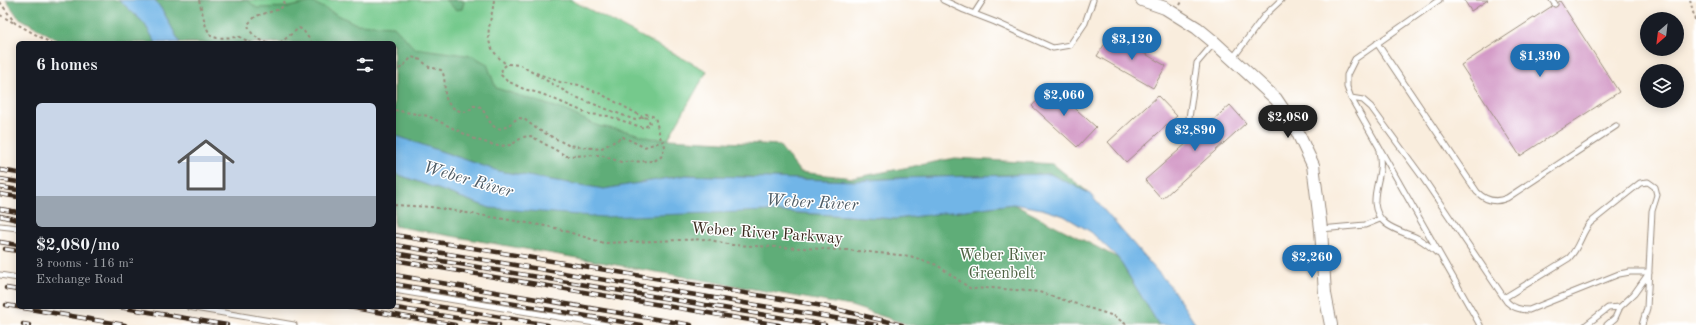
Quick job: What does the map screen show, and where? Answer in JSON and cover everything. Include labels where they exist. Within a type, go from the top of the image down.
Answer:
[{"type":"street","points":[[1142,0],[1165,8],[1197,28],[1214,42],[1276,99],[1295,127],[1313,166],[1322,229],[1325,294],[1331,325]]},
{"type":"lane","points":[[943,0],[1053,48],[1070,45],[1085,23],[1093,0]]},
{"type":"lane","points":[[974,14],[983,0]]},
{"type":"lane","points":[[1233,58],[1265,15],[1281,0]]},
{"type":"lane","points":[[1439,0],[1359,54],[1351,64],[1347,81],[1351,98],[1480,325]]},
{"type":"lane","points":[[1189,118],[1197,62],[1214,42]]},
{"type":"lane","points":[[1377,43],[1477,192],[1486,199],[1498,201],[1507,198],[1616,126]]},
{"type":"lane","points":[[1351,98],[1363,100],[1371,107],[1420,173],[1504,298],[1516,309],[1528,310],[1619,274],[1630,272],[1649,272]]},
{"type":"lane","points":[[1376,143],[1381,164],[1375,205],[1380,219],[1390,228],[1423,242],[1442,258]]},
{"type":"lane","points":[[1504,298],[1568,258],[1575,250],[1583,231],[1590,223],[1636,185],[1644,182],[1652,184],[1657,195],[1652,211],[1648,308],[1642,325]]},
{"type":"lane","points":[[1322,229],[1365,225],[1380,219]]},
{"type":"lane","points":[[0,226],[16,228]]},
{"type":"lane","points":[[1607,325],[1616,318],[1620,307],[1634,294],[1649,272]]},
{"type":"lane","points":[[0,275],[16,278]]},
{"type":"lane","points":[[396,290],[607,325]]},
{"type":"lane","points":[[1586,325],[1608,308],[1620,307]]},
{"type":"lane","points":[[201,309],[294,325]]},
{"type":"path","points":[[198,0],[206,27],[211,36],[217,38],[240,37],[248,41]]},
{"type":"path","points":[[265,41],[249,31],[248,24],[256,16],[280,9],[285,0]]},
{"type":"path","points":[[396,110],[428,116],[477,140],[498,146],[510,145],[523,137],[531,136],[566,156],[600,155],[621,162],[654,161],[660,157],[665,148],[665,143],[661,140],[653,115],[646,114],[635,120],[573,96],[520,66],[507,65],[494,54],[489,46],[488,38],[494,0]]},
{"type":"path","points":[[1690,0],[1696,24]]},
{"type":"path","points":[[0,2],[15,23]]},
{"type":"path","points":[[0,15],[47,41]]},
{"type":"path","points":[[283,41],[299,28],[303,30],[311,41]]},
{"type":"path","points":[[396,71],[412,57],[421,60],[429,67],[441,70],[444,78],[444,92],[451,106],[464,112],[468,112],[474,106],[479,106],[487,114],[492,126],[496,128],[509,126],[515,120],[524,119],[562,143],[592,149],[600,149],[618,138],[623,137],[644,147],[661,140]]},
{"type":"path","points":[[507,65],[502,68],[501,75],[507,81],[524,90],[542,94],[589,114],[608,116],[644,128],[650,123]]},
{"type":"path","points":[[531,72],[560,82],[579,85],[601,94],[650,119],[650,123],[657,129]]},
{"type":"path","name":"Weber River Parkway","points":[[396,205],[431,207],[552,227],[604,243],[706,239],[732,245],[847,250],[910,256],[937,265],[971,289],[993,288],[1039,292],[1114,316],[1127,325]]},
{"type":"green space","points":[[6,0],[119,0],[144,23],[155,41],[60,41],[18,17]]},
{"type":"green space","points":[[155,0],[571,0],[707,71],[668,139],[664,178],[498,171],[396,136],[396,41],[179,41],[164,13]]},
{"type":"green space","points":[[155,0],[247,0],[257,8],[290,7],[312,2],[356,24],[394,26],[414,48],[473,56],[487,64],[496,88],[564,110],[598,126],[627,131],[650,138],[779,145],[800,172],[853,178],[955,158],[1053,164],[1089,193],[1050,174],[900,178],[854,181],[686,175],[604,189],[498,171],[396,136],[396,41],[179,41],[164,13]]},
{"type":"green space","points":[[445,0],[462,0],[464,2],[462,9],[456,10]]},
{"type":"green space","name":"Weber River Greenbelt","points":[[396,174],[490,208],[768,211],[896,219],[1013,204],[1118,258],[1159,325],[909,325],[851,306],[396,226]]},
{"type":"water","points":[[119,0],[155,0],[164,13],[179,41],[155,41],[144,23]]},
{"type":"water","name":"Weber River","points":[[396,136],[498,171],[604,189],[686,175],[854,181],[900,178],[1050,174],[1089,193],[1171,287],[1196,325],[1159,325],[1118,258],[1091,232],[1064,216],[1042,209],[1013,204],[896,219],[768,211],[603,217],[490,208],[396,174]]},
{"type":"building","points":[[1464,0],[1488,0],[1471,11]]},
{"type":"building","points":[[1560,1],[1619,92],[1520,156],[1461,65]]},
{"type":"building","points":[[1111,34],[1166,66],[1153,88],[1097,56]]},
{"type":"building","points":[[1050,86],[1096,127],[1077,147],[1032,106]]},
{"type":"building","points":[[1158,96],[1177,116],[1126,162],[1108,142]]},
{"type":"building","points":[[1230,105],[1246,123],[1162,199],[1145,180]]},
{"type":"railway","points":[[0,170],[16,173]]},
{"type":"railway","points":[[0,179],[16,182]]},
{"type":"railway","points":[[0,187],[16,190]]},
{"type":"railway","points":[[0,194],[16,197]]},
{"type":"railway","points":[[0,209],[16,212]]},
{"type":"railway","points":[[0,216],[16,220]]},
{"type":"railway","points":[[396,235],[823,306],[902,325]]},
{"type":"railway","points":[[0,242],[16,245]]},
{"type":"railway","points":[[396,245],[877,325]]},
{"type":"railway","points":[[5,249],[16,251]]},
{"type":"railway","points":[[396,253],[825,325]]},
{"type":"railway","points":[[396,260],[779,325]]},
{"type":"railway","points":[[396,275],[691,325]]},
{"type":"railway","points":[[396,284],[641,325]]},
{"type":"railway","points":[[6,288],[16,290]]},
{"type":"railway","points":[[396,299],[548,325]]},
{"type":"railway","points":[[6,305],[16,307]]},
{"type":"railway","points":[[396,308],[499,325]]},
{"type":"railway","points":[[30,309],[125,325]]},
{"type":"railway","points":[[131,309],[227,325]]},
{"type":"railway","points":[[360,309],[455,325]]},
{"type":"railway","points":[[23,324],[29,325]]}]
